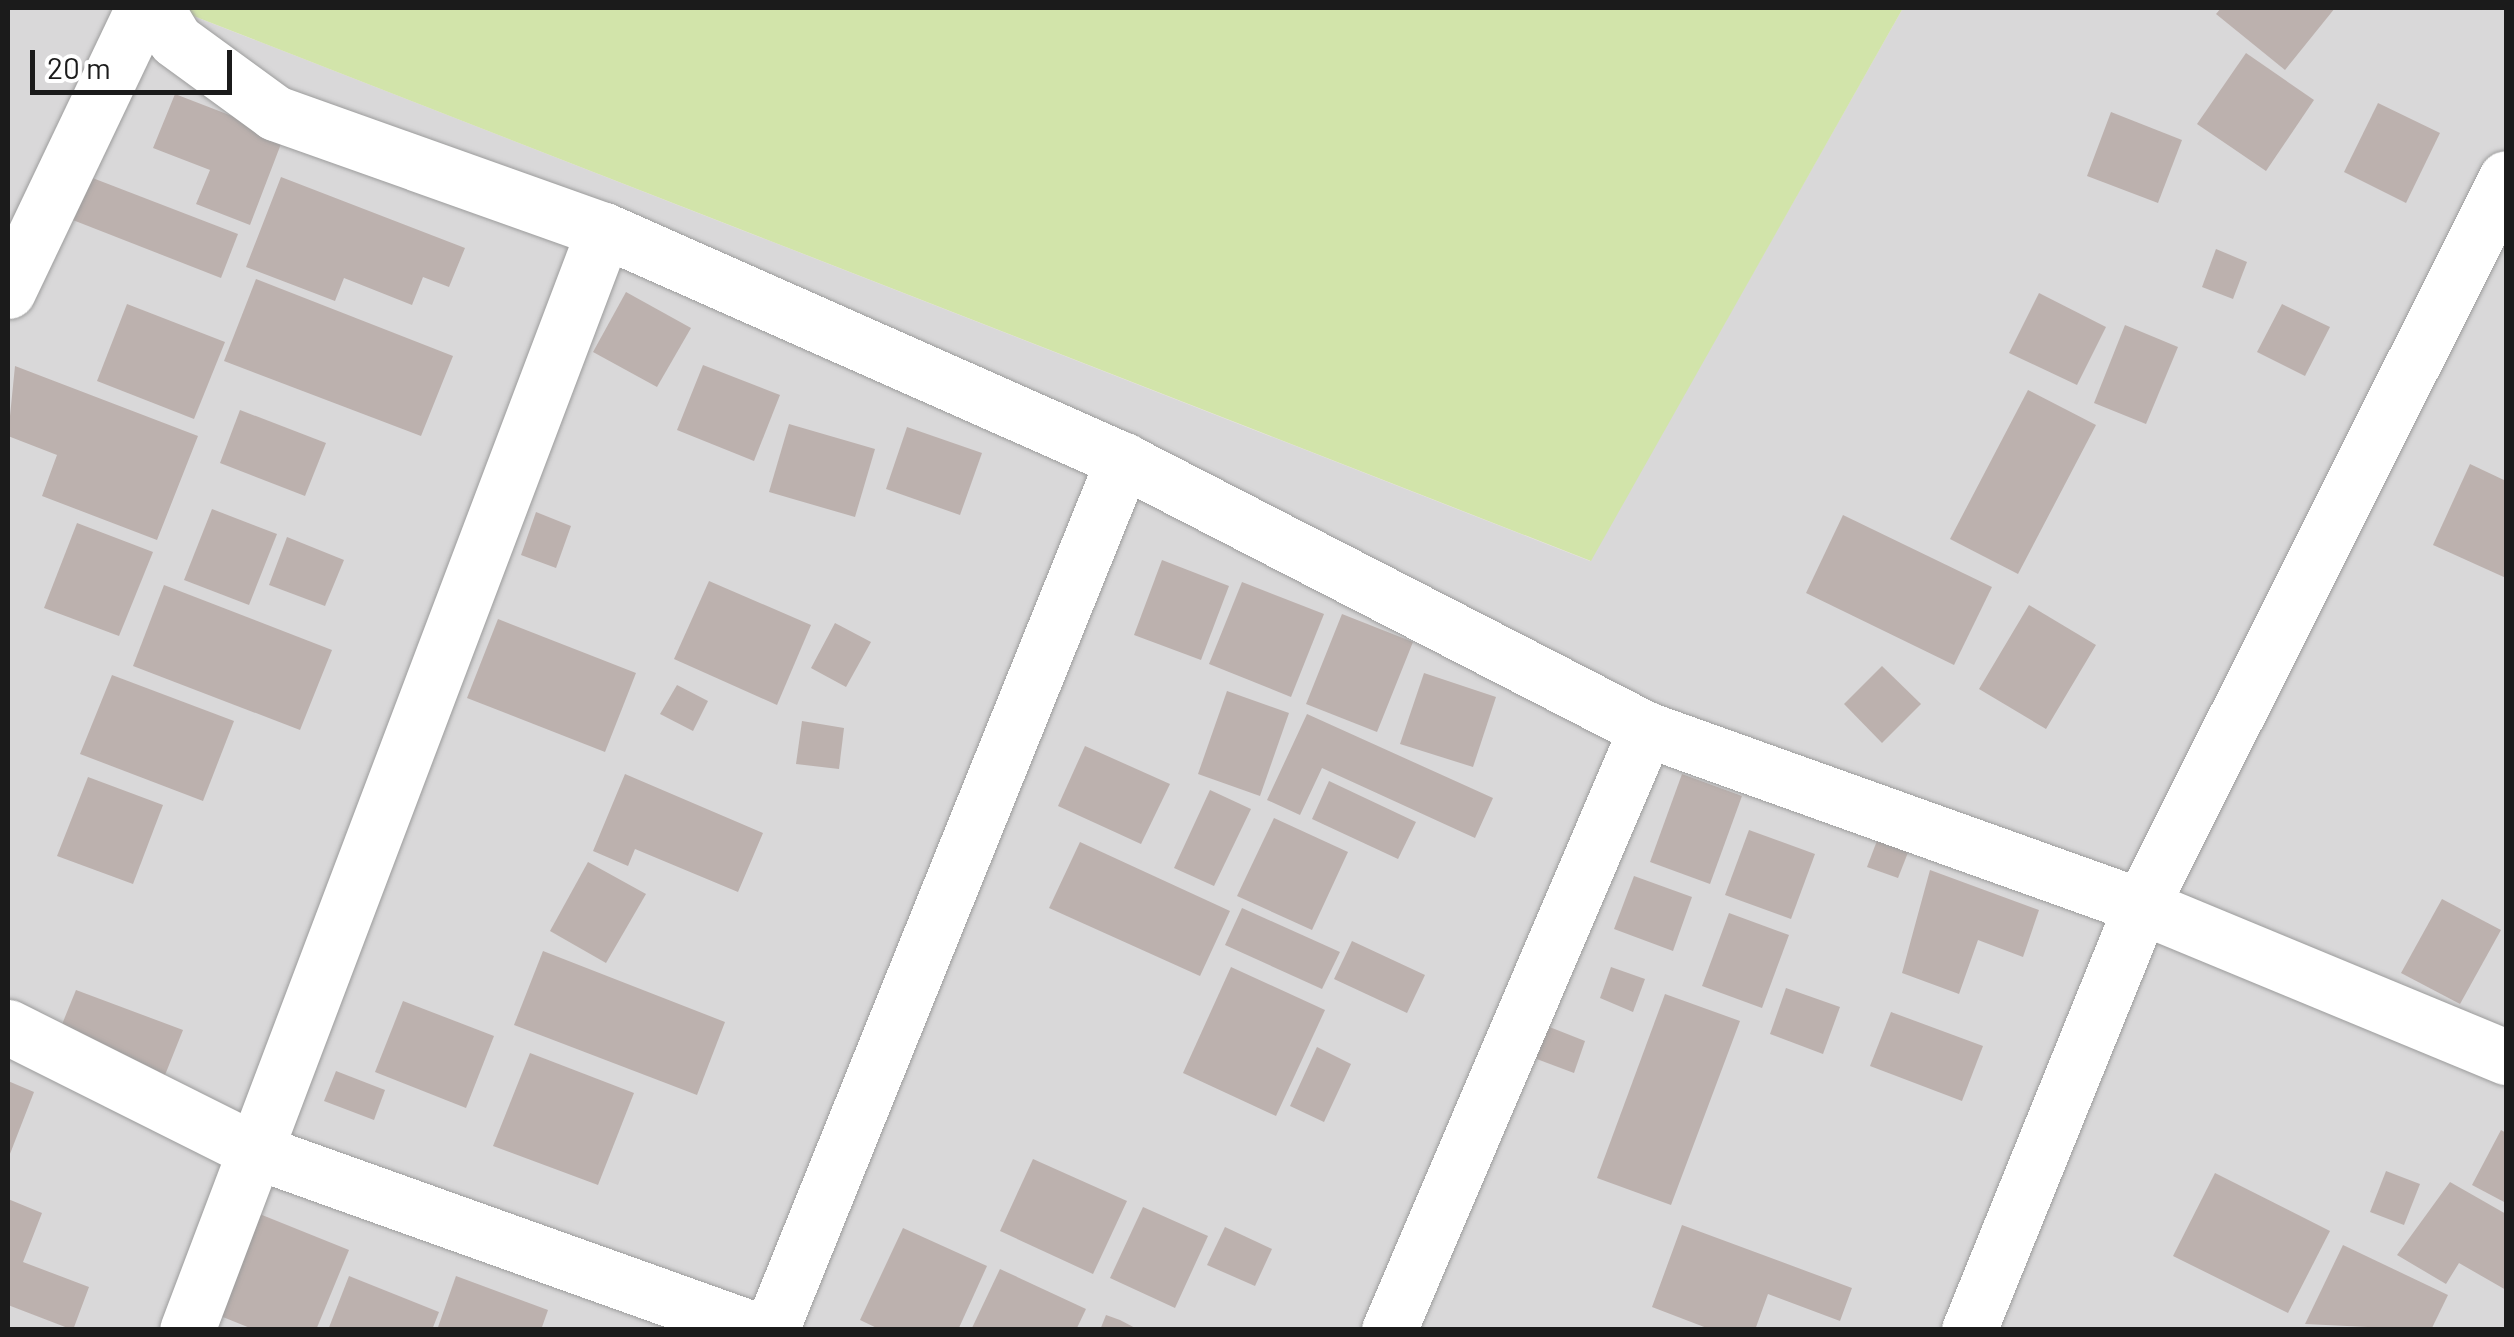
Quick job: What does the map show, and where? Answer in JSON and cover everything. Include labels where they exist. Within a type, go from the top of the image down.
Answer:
[{"type":"street","points":[[8,291],[143,8]]},
{"type":"street","points":[[156,8],[175,40],[276,112],[604,230],[1123,460],[1646,730],[2141,906],[2506,1057]]},
{"type":"street","points":[[1969,1330],[2141,906],[2506,178]]},
{"type":"street","points":[[187,1330],[258,1152],[604,230]]},
{"type":"street","points":[[771,1330],[1123,460]]},
{"type":"street","points":[[1390,1330],[1646,730]]},
{"type":"street","points":[[8,1027],[258,1152],[756,1330]]},
{"type":"shaded area","points":[[8,8],[173,8],[1590,561],[1903,8],[2506,8],[2506,1329],[8,1330]]},
{"type":"green space","points":[[173,8],[1903,8],[1591,561]]},
{"type":"building","points":[[2221,8],[2335,8],[2285,70],[2216,14]]},
{"type":"building","points":[[2246,53],[2314,100],[2266,171],[2197,124]]},
{"type":"building","points":[[175,94],[284,136],[250,225],[196,204],[210,170],[153,148]]},
{"type":"building","points":[[2378,103],[2440,133],[2406,203],[2344,172]]},
{"type":"building","points":[[2111,112],[2182,140],[2158,203],[2087,176]]},
{"type":"building","points":[[77,172],[238,234],[221,278],[60,215]]},
{"type":"building","points":[[281,177],[465,248],[449,287],[423,277],[412,305],[344,278],[335,301],[246,267]]},
{"type":"building","points":[[2216,249],[2247,262],[2233,299],[2202,287]]},
{"type":"building","points":[[256,279],[453,356],[421,436],[224,361]]},
{"type":"building","points":[[626,292],[691,328],[657,387],[593,352]]},
{"type":"building","points":[[2039,293],[2106,327],[2077,385],[2009,353]]},
{"type":"building","points":[[127,304],[225,342],[194,419],[97,381]]},
{"type":"building","points":[[2282,304],[2330,327],[2305,376],[2257,352]]},
{"type":"building","points":[[2125,325],[2178,347],[2146,424],[2094,403]]},
{"type":"building","points":[[703,365],[780,395],[754,461],[677,430]]},
{"type":"building","points":[[15,366],[198,436],[157,540],[42,496],[57,455],[8,436]]},
{"type":"building","points":[[2028,390],[2096,425],[2018,574],[1950,539]]},
{"type":"building","points":[[240,410],[326,443],[305,496],[220,463]]},
{"type":"building","points":[[789,424],[875,449],[855,517],[769,492]]},
{"type":"building","points":[[907,427],[982,453],[960,515],[886,489]]},
{"type":"building","points":[[2470,464],[2506,481],[2506,578],[2433,545]]},
{"type":"building","points":[[212,509],[277,534],[249,605],[184,580]]},
{"type":"building","points":[[536,512],[571,526],[556,568],[521,555]]},
{"type":"building","points":[[1843,515],[1992,587],[1954,665],[1806,593]]},
{"type":"building","points":[[77,523],[153,552],[119,636],[44,608]]},
{"type":"building","points":[[287,537],[344,560],[325,606],[269,585]]},
{"type":"building","points":[[1162,560],[1229,586],[1201,660],[1134,635]]},
{"type":"building","points":[[709,581],[811,625],[777,705],[674,659]]},
{"type":"building","points":[[1242,582],[1324,614],[1291,697],[1209,664]]},
{"type":"building","points":[[164,585],[332,650],[300,730],[133,666]]},
{"type":"building","points":[[2029,605],[2096,645],[2046,729],[1979,689]]},
{"type":"building","points":[[1342,614],[1413,642],[1377,732],[1306,704]]},
{"type":"building","points":[[498,619],[636,673],[605,752],[467,698]]},
{"type":"building","points":[[835,623],[871,642],[846,687],[811,668]]},
{"type":"building","points":[[1882,666],[1921,704],[1882,743],[1844,704]]},
{"type":"building","points":[[1424,673],[1496,697],[1473,767],[1400,744]]},
{"type":"building","points":[[112,675],[234,721],[203,801],[80,754]]},
{"type":"building","points":[[677,685],[708,701],[693,731],[660,714]]},
{"type":"building","points":[[1227,691],[1289,713],[1260,796],[1198,774]]},
{"type":"building","points":[[1307,714],[1493,798],[1475,838],[1322,768],[1300,815],[1267,800]]},
{"type":"building","points":[[802,721],[844,728],[839,769],[796,764]]},
{"type":"building","points":[[1085,746],[1170,784],[1141,844],[1058,806]]},
{"type":"building","points":[[625,774],[763,833],[738,892],[635,849],[628,866],[593,851]]},
{"type":"building","points":[[1682,774],[1742,796],[1710,884],[1650,862]]},
{"type":"building","points":[[88,777],[163,805],[133,884],[57,856]]},
{"type":"building","points":[[1329,781],[1416,822],[1398,859],[1312,819]]},
{"type":"building","points":[[1210,790],[1251,809],[1214,886],[1174,868]]},
{"type":"building","points":[[1274,818],[1348,852],[1312,930],[1237,896]]},
{"type":"building","points":[[1749,830],[1815,854],[1791,919],[1725,895]]},
{"type":"building","points":[[1878,838],[1909,850],[1898,878],[1867,867]]},
{"type":"building","points":[[1080,842],[1230,911],[1200,976],[1049,908]]},
{"type":"building","points":[[588,862],[646,894],[606,963],[550,931]]},
{"type":"building","points":[[1930,870],[2039,910],[2023,957],[1978,940],[1959,994],[1902,973]]},
{"type":"building","points":[[1634,876],[1692,897],[1673,951],[1614,929]]},
{"type":"building","points":[[2442,899],[2501,930],[2460,1004],[2401,973]]},
{"type":"building","points":[[1242,908],[1340,952],[1322,989],[1225,945]]},
{"type":"building","points":[[1729,913],[1789,935],[1762,1008],[1702,986]]},
{"type":"building","points":[[1352,941],[1425,975],[1407,1013],[1334,979]]},
{"type":"building","points":[[543,951],[725,1022],[697,1095],[514,1025]]},
{"type":"building","points":[[1231,967],[1325,1010],[1276,1116],[1183,1073]]},
{"type":"building","points":[[1611,967],[1645,979],[1633,1012],[1600,998]]},
{"type":"building","points":[[1786,988],[1840,1007],[1823,1054],[1770,1034]]},
{"type":"building","points":[[76,990],[183,1030],[163,1080],[56,1039]]},
{"type":"building","points":[[1665,994],[1740,1021],[1671,1205],[1597,1178]]},
{"type":"building","points":[[403,1001],[494,1036],[466,1108],[375,1072]]},
{"type":"building","points":[[1891,1012],[1983,1046],[1962,1101],[1870,1066]]},
{"type":"building","points":[[1547,1026],[1585,1041],[1574,1073],[1534,1058]]},
{"type":"building","points":[[1317,1047],[1351,1064],[1324,1122],[1290,1106]]},
{"type":"building","points":[[530,1053],[634,1093],[598,1185],[493,1146]]},
{"type":"building","points":[[336,1071],[385,1090],[374,1120],[324,1101]]},
{"type":"building","points":[[8,1081],[34,1092],[8,1159]]},
{"type":"building","points":[[2501,1130],[2506,1133],[2506,1203],[2472,1185]]},
{"type":"building","points":[[1033,1159],[1127,1201],[1093,1274],[1000,1231]]},
{"type":"building","points":[[2386,1171],[2420,1184],[2404,1225],[2370,1212]]},
{"type":"building","points":[[2215,1173],[2330,1231],[2288,1313],[2173,1256]]},
{"type":"building","points":[[2450,1182],[2506,1214],[2506,1290],[2459,1263],[2446,1284],[2397,1255]]},
{"type":"building","points":[[8,1199],[42,1213],[23,1262],[89,1287],[73,1330],[8,1305]]},
{"type":"building","points":[[1143,1207],[1208,1236],[1175,1308],[1110,1278]]},
{"type":"building","points":[[245,1208],[349,1250],[316,1330],[255,1330],[203,1309]]},
{"type":"building","points":[[1682,1225],[1852,1288],[1840,1321],[1768,1294],[1755,1330],[1712,1330],[1652,1307]]},
{"type":"building","points":[[1225,1227],[1272,1249],[1255,1286],[1207,1265]]},
{"type":"building","points":[[903,1228],[987,1266],[958,1330],[881,1330],[860,1320]]},
{"type":"building","points":[[2343,1245],[2448,1295],[2431,1330],[2305,1324]]},
{"type":"building","points":[[1000,1269],[1086,1309],[1076,1330],[971,1330]]},
{"type":"building","points":[[349,1276],[439,1312],[432,1330],[328,1330]]},
{"type":"building","points":[[456,1276],[548,1310],[541,1330],[437,1330]]},
{"type":"building","points":[[1106,1315],[1120,1320],[1139,1330],[1100,1330]]}]
